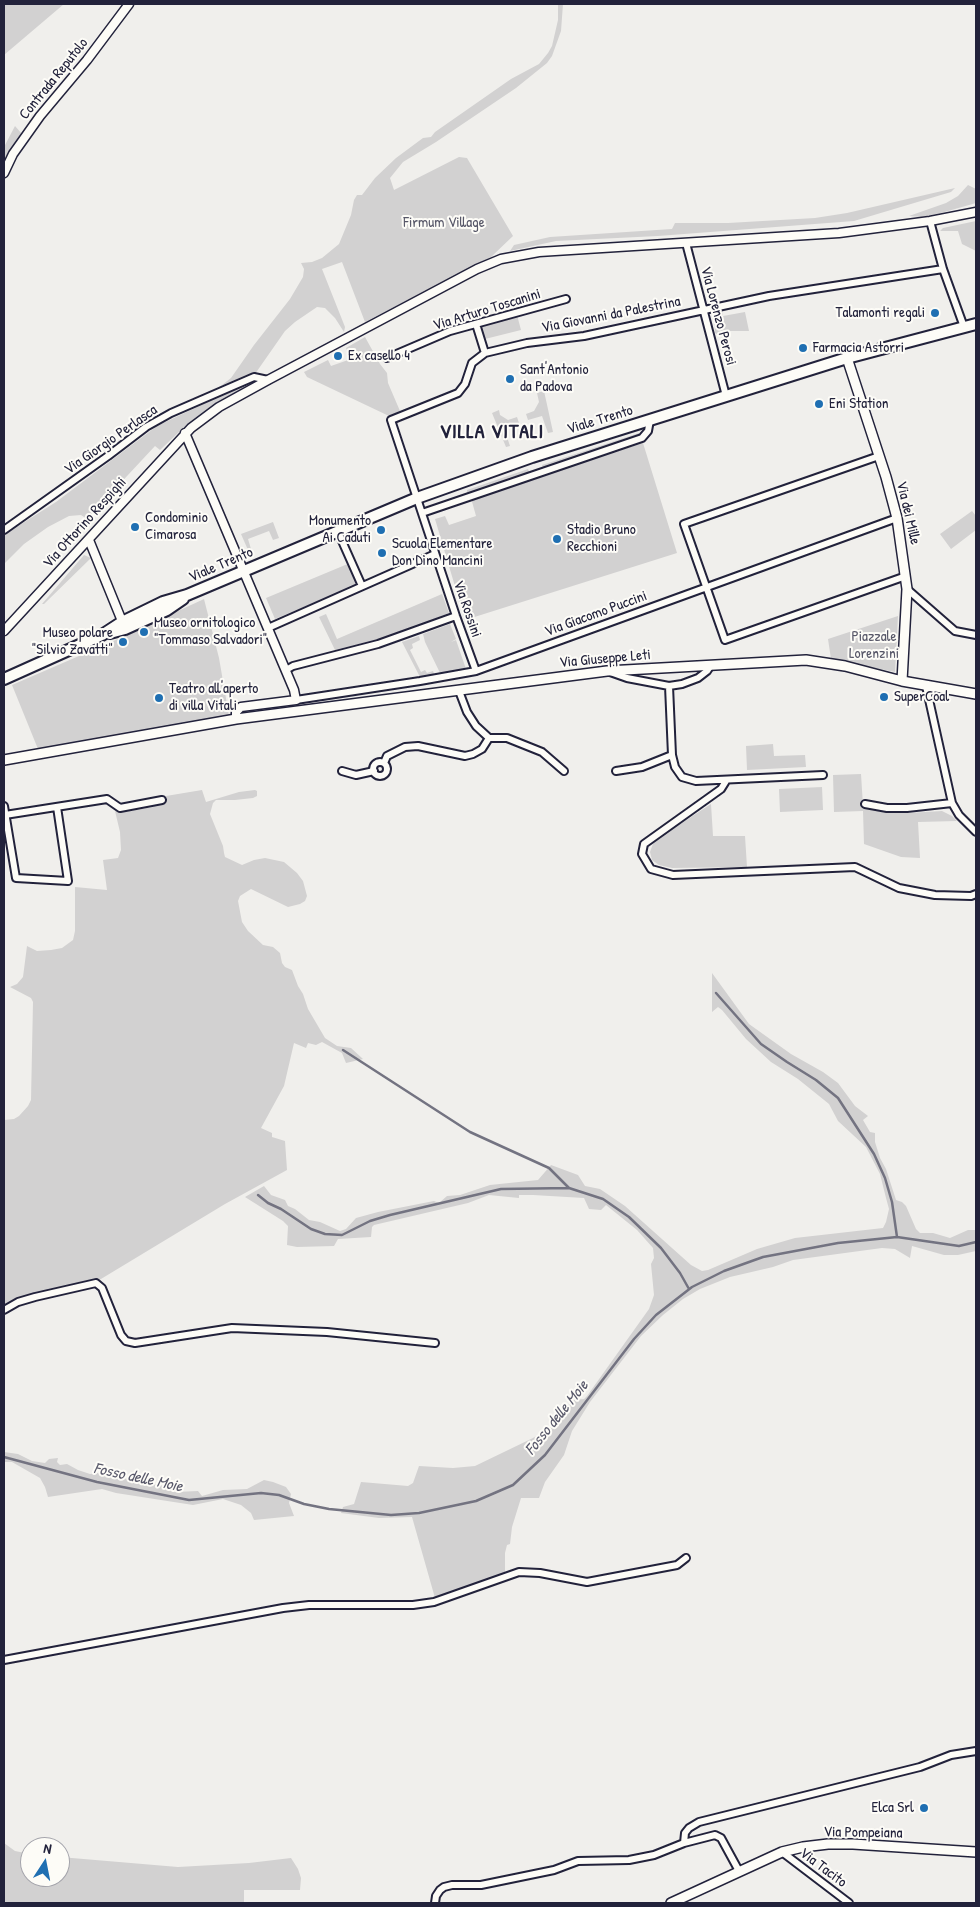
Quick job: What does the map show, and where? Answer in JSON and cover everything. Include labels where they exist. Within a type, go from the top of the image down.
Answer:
[{"type":"main road","name":"Viale Trento","points":[[4,679],[123,625],[167,610],[188,595],[417,498],[532,457],[847,358],[976,324]]},
{"type":"main road","name":"Via dei Mille","points":[[847,358],[897,518],[907,589],[902,681]]},
{"type":"main road","name":"Via Giuseppe Leti","points":[[4,760],[236,719],[607,671],[806,660],[845,666],[926,686],[976,694]]},
{"type":"main road","name":"Via Pompeiana","points":[[671,1903],[782,1852],[828,1844],[976,1852]]},
{"type":"street","name":"Contrada Reputolo","points":[[4,173],[13,154],[40,116],[87,60],[129,4]]},
{"type":"street","name":"Via Ottorino Respighi","points":[[4,630],[89,540],[185,432],[219,407],[477,269],[501,259],[539,252],[839,233],[930,221],[976,212]]},
{"type":"street","points":[[930,221],[964,328]]},
{"type":"street","name":"Via Lorenzo Perosi","points":[[686,243],[726,396]]},
{"type":"street","name":"Via Giovanni da Palestrina","points":[[485,353],[526,343],[584,336],[769,296],[944,269]]},
{"type":"street","name":"Via Arturo Toscanini","points":[[387,358],[450,331],[566,298]]},
{"type":"street","points":[[417,498],[391,420],[458,393],[465,384],[472,363],[485,353],[476,324]]},
{"type":"street","name":"Via Giorgio Perlasca","points":[[4,530],[146,427],[171,413],[254,377],[268,380]]},
{"type":"street","points":[[422,513],[642,438],[648,431],[650,420]]},
{"type":"street","points":[[185,432],[286,670],[296,700],[241,707],[236,712],[236,719]]},
{"type":"street","points":[[879,456],[684,524],[725,640],[906,576]]},
{"type":"street","name":"Via Rossini","points":[[417,498],[476,671]]},
{"type":"street","name":"Via Giacomo Puccini","points":[[296,700],[420,682],[476,671],[897,518]]},
{"type":"street","points":[[338,532],[362,586]]},
{"type":"street","points":[[89,540],[123,625]]},
{"type":"street","points":[[268,628],[435,554]]},
{"type":"street","points":[[907,589],[955,631],[976,635]]},
{"type":"street","points":[[286,670],[293,666],[378,644],[456,616]]},
{"type":"street","points":[[607,671],[627,678],[670,686],[698,678],[711,665]]},
{"type":"street","points":[[670,686],[672,755],[675,767],[682,777],[696,782],[824,775]]},
{"type":"street","points":[[926,686],[952,803],[959,815],[976,832]]},
{"type":"street","points":[[459,691],[467,712],[476,726],[490,738],[507,738],[542,752],[564,771]]},
{"type":"street","points":[[384,763],[387,756],[405,747],[418,746],[465,756],[473,754],[482,748],[490,738]]},
{"type":"street","points":[[616,771],[642,767],[672,755]]},
{"type":"street","points":[[374,771],[376,763],[384,763]]},
{"type":"street","points":[[374,771],[378,775],[385,774],[388,768],[384,763]]},
{"type":"street","points":[[342,771],[356,775],[374,771]]},
{"type":"street","points":[[726,781],[721,789],[644,844],[642,854],[651,869],[674,875],[855,867],[898,888],[935,895],[971,896],[976,894]]},
{"type":"street","points":[[5,815],[107,799],[120,808],[162,800]]},
{"type":"street","points":[[865,804],[887,808],[907,808],[952,803]]},
{"type":"street","points":[[4,806],[16,878],[68,881],[57,807]]},
{"type":"street","points":[[4,1310],[18,1302],[34,1297],[96,1283],[102,1288],[121,1335],[126,1341],[135,1342],[168,1336],[240,1328],[327,1332],[435,1344]]},
{"type":"street","points":[[4,1660],[284,1608],[309,1605],[413,1605],[434,1602],[520,1572],[540,1573],[587,1582],[677,1565],[686,1558]]},
{"type":"street","points":[[684,1843],[685,1833],[699,1822],[920,1767],[951,1755],[976,1751]]},
{"type":"street","points":[[435,1903],[436,1896],[440,1890],[452,1884],[481,1885],[554,1870],[578,1861],[629,1860],[654,1855],[684,1843],[715,1835],[721,1838],[739,1871]]},
{"type":"street","name":"Via Tacito","points":[[782,1852],[849,1903]]},
{"type":"green space","points":[[4,4],[64,4],[4,55]]},
{"type":"green space","name":"Firmum Village","points":[[558,4],[563,4],[561,31],[552,56],[547,63],[516,88],[403,162],[390,178],[394,190],[459,157],[467,158],[513,236],[491,257],[365,322],[342,262],[322,269],[345,327],[344,332],[335,318],[325,308],[317,307],[285,331],[255,374],[246,375],[213,392],[231,378],[290,299],[303,277],[304,269],[301,263],[312,262],[322,258],[339,244],[357,195],[362,195],[375,178],[396,158],[423,138],[431,137],[435,132],[511,79],[539,64],[552,46],[558,20]]},
{"type":"green space","points":[[15,126],[22,134],[4,165],[4,147]]},
{"type":"green space","points":[[968,185],[976,189],[976,203],[921,217],[909,216],[946,203],[958,196]]},
{"type":"green space","points":[[955,188],[951,192],[854,221],[658,236],[556,241],[510,251],[514,245],[550,237],[672,229],[675,223],[728,223],[815,218],[847,213]]},
{"type":"green space","points":[[976,221],[976,251],[962,244],[958,231],[940,231],[943,228]]},
{"type":"green space","points":[[722,311],[723,316],[745,312],[749,331],[721,331],[718,335],[715,333],[714,315],[716,312]]},
{"type":"green space","points":[[517,315],[521,330],[485,339],[480,325]]},
{"type":"green space","points":[[365,337],[387,373],[388,383],[400,411],[389,416],[307,377],[304,372],[328,360],[331,366],[351,359],[346,348]]},
{"type":"green space","points":[[248,383],[250,385],[211,408],[178,433],[160,450],[155,446],[87,519],[81,515],[69,516],[48,527],[24,544],[4,564],[4,535],[56,502],[157,426]]},
{"type":"green space","points":[[544,391],[553,432],[548,433],[542,416],[528,420],[526,414],[534,411],[539,402],[537,393]]},
{"type":"green space","points":[[499,410],[500,415],[508,420],[517,417],[519,423],[504,428],[510,446],[506,447],[492,413]]},
{"type":"green space","points":[[639,433],[639,437],[544,470],[542,465]]},
{"type":"green space","name":"Stadio Bruno Recchioni","points":[[643,443],[677,553],[465,620],[435,519],[445,516],[449,525],[476,516],[471,498]]},
{"type":"green space","points":[[528,469],[530,474],[470,494],[467,492],[467,490]]},
{"type":"green space","points":[[972,511],[976,516],[976,530],[951,549],[940,534]]},
{"type":"green space","points":[[273,522],[279,538],[273,540],[269,531],[248,539],[251,549],[248,550],[241,534]]},
{"type":"green space","points":[[84,555],[91,558],[42,604]]},
{"type":"green space","points":[[350,563],[359,584],[275,619],[266,598]]},
{"type":"green space","points":[[442,594],[449,613],[395,635],[335,650],[319,617],[326,614],[337,639]]},
{"type":"green space","points":[[204,599],[219,658],[229,716],[38,749],[12,685]]},
{"type":"green space","name":"Piazzale Lorenzini","points":[[898,616],[895,672],[831,659],[828,639]]},
{"type":"green space","points":[[450,624],[456,639],[451,642],[456,640],[466,669],[441,675],[423,634]]},
{"type":"green space","points":[[419,636],[420,640],[412,644],[413,648],[410,650],[421,672],[425,670],[427,673],[433,671],[435,676],[421,679],[402,642]]},
{"type":"green space","points":[[773,744],[774,756],[805,755],[806,767],[747,770],[746,746]]},
{"type":"green space","points":[[861,774],[863,806],[886,812],[942,811],[957,821],[918,822],[920,858],[901,857],[864,844],[863,811],[834,812],[833,775]]},
{"type":"green space","points":[[822,787],[823,810],[780,812],[779,789]]},
{"type":"green space","points":[[202,790],[206,802],[239,792],[257,791],[257,796],[253,798],[216,800],[213,803],[210,814],[223,846],[225,857],[242,865],[265,858],[284,862],[303,881],[307,896],[305,901],[300,904],[288,907],[251,889],[240,896],[238,901],[242,922],[248,931],[263,945],[273,947],[280,953],[282,963],[285,967],[292,970],[308,1009],[325,1038],[337,1046],[351,1048],[363,1059],[346,1063],[342,1053],[322,1042],[316,1045],[308,1043],[306,1048],[294,1043],[284,1086],[261,1128],[272,1133],[272,1137],[285,1141],[287,1170],[225,1204],[96,1282],[89,1280],[31,1294],[4,1309],[4,1120],[14,1119],[19,1116],[31,1100],[33,1002],[31,998],[10,987],[17,984],[23,977],[27,946],[37,951],[51,950],[62,948],[73,940],[75,931],[75,887],[107,890],[103,860],[118,858],[121,850],[120,832],[115,811],[124,812],[153,807],[154,804],[167,802],[166,796]]},
{"type":"green space","points":[[711,804],[713,836],[745,836],[747,867],[672,868],[659,865],[652,860],[650,852],[654,841]]},
{"type":"green space","points":[[712,973],[749,1024],[791,1054],[838,1083],[855,1106],[868,1116],[863,1120],[870,1132],[875,1133],[875,1142],[880,1158],[886,1169],[896,1200],[906,1206],[916,1229],[920,1233],[933,1233],[950,1238],[968,1230],[976,1230],[976,1251],[958,1255],[944,1255],[912,1246],[910,1258],[895,1249],[882,1248],[793,1260],[773,1267],[730,1277],[700,1289],[683,1299],[641,1336],[590,1402],[572,1431],[564,1455],[545,1482],[539,1498],[521,1498],[512,1527],[510,1544],[507,1545],[505,1553],[505,1572],[469,1588],[435,1598],[412,1517],[379,1518],[341,1513],[343,1507],[354,1504],[361,1482],[408,1486],[413,1483],[419,1466],[453,1468],[475,1466],[533,1438],[557,1423],[569,1407],[571,1400],[584,1399],[587,1396],[649,1309],[654,1295],[651,1264],[654,1258],[653,1248],[637,1230],[606,1205],[601,1210],[589,1209],[584,1198],[533,1195],[519,1195],[519,1198],[489,1195],[468,1203],[374,1225],[371,1237],[338,1239],[334,1246],[297,1247],[287,1245],[288,1226],[283,1221],[245,1197],[264,1186],[271,1195],[285,1200],[288,1206],[309,1220],[320,1222],[340,1231],[346,1229],[356,1218],[378,1212],[434,1201],[439,1203],[447,1196],[460,1195],[490,1185],[538,1180],[551,1165],[578,1175],[585,1186],[600,1189],[625,1206],[691,1265],[702,1271],[757,1249],[795,1238],[883,1228],[889,1209],[880,1174],[866,1147],[838,1121],[829,1104],[798,1079],[771,1062],[746,1039],[722,1010],[718,1007],[712,1012]]},
{"type":"green space","points":[[4,1452],[18,1454],[32,1461],[45,1463],[49,1459],[58,1458],[57,1462],[60,1465],[67,1464],[90,1474],[98,1473],[160,1485],[176,1492],[198,1491],[202,1496],[223,1490],[247,1489],[264,1480],[286,1487],[291,1494],[289,1503],[294,1516],[254,1520],[251,1513],[241,1505],[223,1499],[193,1505],[116,1493],[102,1489],[48,1497],[40,1478],[12,1462],[4,1462]]},
{"type":"green space","points":[[4,1843],[15,1851],[20,1852],[20,1887],[70,1887],[70,1858],[178,1867],[249,1863],[291,1858],[301,1878],[300,1890],[244,1890],[244,1903],[4,1903]]},
{"type":"waterway","points":[[716,993],[761,1044],[816,1080],[838,1098],[874,1154],[885,1178],[892,1202],[897,1237]]},
{"type":"waterway","points":[[343,1050],[470,1132],[549,1168],[569,1188]]},
{"type":"waterway","points":[[258,1195],[311,1229],[325,1234],[342,1235],[370,1221],[390,1215],[501,1189],[569,1188],[603,1199],[629,1217],[661,1248],[680,1273],[689,1289]]},
{"type":"waterway","name":"Fosso delle Moie","points":[[4,1457],[97,1482],[189,1500],[261,1493],[279,1495],[304,1504],[329,1509],[391,1515],[419,1513],[476,1501],[513,1485],[545,1455],[634,1339],[656,1315],[692,1287],[724,1271],[763,1257],[838,1243],[897,1237],[959,1246],[976,1242]]},
{"type":"place","name":"Talamonti regali","points":[[935,313]]},
{"type":"place","name":"Farmacia Astorri","points":[[803,348]]},
{"type":"place","name":"Ex casello 4","points":[[338,356]]},
{"type":"place","name":"Sant'Antonio da Padova","points":[[510,379]]},
{"type":"place","name":"Eni Station","points":[[819,404]]},
{"type":"place","name":"Condominio Cimarosa","points":[[135,527]]},
{"type":"place","name":"Monumento Ai Caduti","points":[[381,530]]},
{"type":"place","name":"Stadio Bruno Recchioni","points":[[557,539]]},
{"type":"place","name":"Scuola Elementare Don Dino Mancini","points":[[382,553]]},
{"type":"place","name":"Museo ornitologico \"Tommaso Salvadori\"","points":[[144,632]]},
{"type":"place","name":"Museo polare \"Silvio Zavatti\"","points":[[123,642]]},
{"type":"place","name":"SuperCoal","points":[[884,697]]},
{"type":"place","name":"Teatro all'aperto di villa Vitali","points":[[159,698]]},
{"type":"place","name":"Elca Srl","points":[[924,1808]]},
{"type":"district","name":"VILLA VITALI","points":[[492,433]]}]
